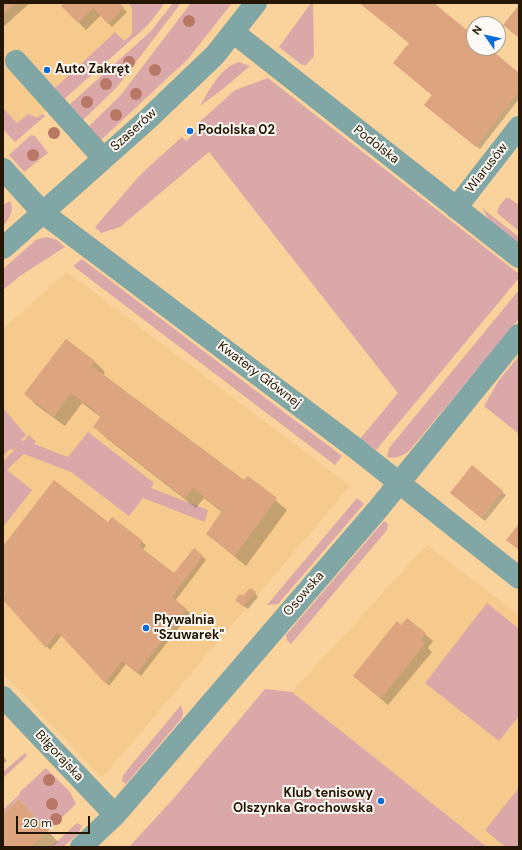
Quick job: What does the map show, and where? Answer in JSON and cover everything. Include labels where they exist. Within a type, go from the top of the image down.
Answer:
[{"type":"street","name":"Szaserów","points":[[3,248],[148,119],[214,55],[256,3]]},
{"type":"street","name":"Podolska","points":[[233,32],[519,257]]},
{"type":"street","points":[[16,61],[103,158]]},
{"type":"street","name":"Wiarusów","points":[[456,208],[519,127]]},
{"type":"street","name":"Kwatery Głównej","points":[[3,169],[43,213],[398,482],[519,578]]},
{"type":"street","name":"Osowska","points":[[81,847],[115,815],[398,482],[519,335]]},
{"type":"street","name":"Biłgorajska","points":[[3,697],[115,815]]},
{"type":"shaded area","name":"Auto Zakręt","points":[[3,3],[128,3],[132,8],[132,34],[18,136],[3,120]]},
{"type":"shaded area","points":[[128,3],[165,3],[148,25],[62,101],[54,89],[115,32],[124,41],[132,34],[132,8]]},
{"type":"shaded area","points":[[173,3],[181,3],[117,87],[82,121],[68,106],[151,31]]},
{"type":"shaded area","points":[[191,3],[232,3],[188,59],[101,140],[88,127],[120,96]]},
{"type":"shaded area","points":[[311,3],[313,3],[314,56],[306,65],[302,65],[279,47]]},
{"type":"shaded area","points":[[239,62],[250,66],[200,106],[211,87],[221,74],[232,65]]},
{"type":"shaded area","points":[[268,78],[519,274],[519,278],[376,450],[360,439],[398,393],[209,152],[120,227],[101,233],[95,227],[142,173],[182,137],[186,141],[200,128],[197,124],[235,90]]},
{"type":"shaded area","points":[[3,108],[17,123],[28,114],[37,118],[43,114],[45,116],[15,142],[3,129]]},
{"type":"shaded area","points":[[31,135],[35,136],[48,153],[24,172],[9,155]]},
{"type":"shaded area","points":[[506,198],[509,198],[519,205],[519,231],[497,213],[499,206]]},
{"type":"shaded area","points":[[10,201],[12,211],[3,226],[3,205]]},
{"type":"shaded area","points":[[482,208],[519,237],[519,245],[489,220]]},
{"type":"shaded area","points":[[47,237],[57,240],[65,247],[20,276],[3,290],[3,269],[37,239]]},
{"type":"shaded area","points":[[82,259],[342,456],[335,465],[73,266]]},
{"type":"shaded area","points":[[67,272],[350,486],[102,778],[3,673],[3,329]]},
{"type":"shaded area","points":[[519,290],[519,319],[409,451],[399,457],[387,457],[389,448]]},
{"type":"shaded area","points":[[519,356],[519,434],[484,406],[499,380]]},
{"type":"shaded area","points":[[3,408],[26,435],[21,440],[24,441],[29,435],[36,442],[34,444],[68,457],[88,432],[154,483],[151,488],[208,510],[205,522],[143,498],[129,516],[71,472],[24,454],[7,470],[32,490],[3,527],[3,461],[14,450],[10,449],[3,456]]},
{"type":"shaded area","points":[[357,498],[364,504],[278,604],[267,605]]},
{"type":"shaded area","points":[[384,521],[388,524],[387,530],[291,644],[287,640],[286,635]]},
{"type":"shaded area","points":[[427,545],[519,615],[519,847],[487,847],[292,692]]},
{"type":"shaded area","points":[[487,603],[519,629],[519,716],[499,741],[425,683]]},
{"type":"shaded area","points":[[265,689],[292,692],[487,847],[129,847],[174,798]]},
{"type":"shaded area","points":[[181,705],[183,712],[182,718],[126,784],[122,781],[123,775]]},
{"type":"shaded area","points":[[25,753],[27,756],[3,778],[3,772]]},
{"type":"shaded area","points":[[46,768],[70,792],[76,804],[48,831],[19,799],[3,814],[3,810]]},
{"type":"shaded area","points":[[519,788],[519,847],[505,847],[485,830]]},
{"type":"shaded area","points":[[77,823],[82,826],[78,834],[63,847],[51,847]]},
{"type":"building","points":[[3,3],[15,3],[3,14]]},
{"type":"building","points":[[63,3],[120,3],[124,8],[108,24],[93,8],[78,23],[61,6]]},
{"type":"building","points":[[359,3],[434,3],[466,29],[466,56],[499,56],[519,73],[519,91],[476,147],[424,105],[432,95],[393,63],[409,43]]},
{"type":"building","points":[[519,5],[519,38],[506,27],[506,21]]},
{"type":"building","points":[[66,339],[95,361],[92,366],[244,480],[248,476],[277,498],[235,556],[206,534],[222,511],[193,488],[185,498],[93,427],[101,416],[71,393],[54,417],[24,394]]},
{"type":"building","points":[[472,465],[503,491],[481,518],[450,493]]},
{"type":"building","points":[[54,480],[108,522],[112,517],[143,541],[139,546],[174,573],[194,548],[203,556],[172,597],[187,609],[137,673],[122,661],[105,683],[58,632],[46,648],[3,600],[5,593],[3,591],[3,546]]},
{"type":"building","points":[[519,524],[519,550],[506,540]]},
{"type":"building","points":[[250,588],[256,592],[244,607],[235,600],[240,594],[243,596]]},
{"type":"building","points":[[407,618],[426,633],[421,640],[425,644],[381,699],[353,676],[397,621],[401,625]]},
{"type":"building","points":[[19,799],[48,831],[30,847],[3,847],[3,814]]},
{"type":"place","name":"Auto Zakręt","points":[[47,70]]},
{"type":"place","name":"Podolska 02","points":[[190,131]]},
{"type":"place","name":"Pływalnia \"Szuwarek\"","points":[[146,628]]},
{"type":"place","name":"Klub tenisowy Olszynka Grochowska","points":[[381,801]]}]
